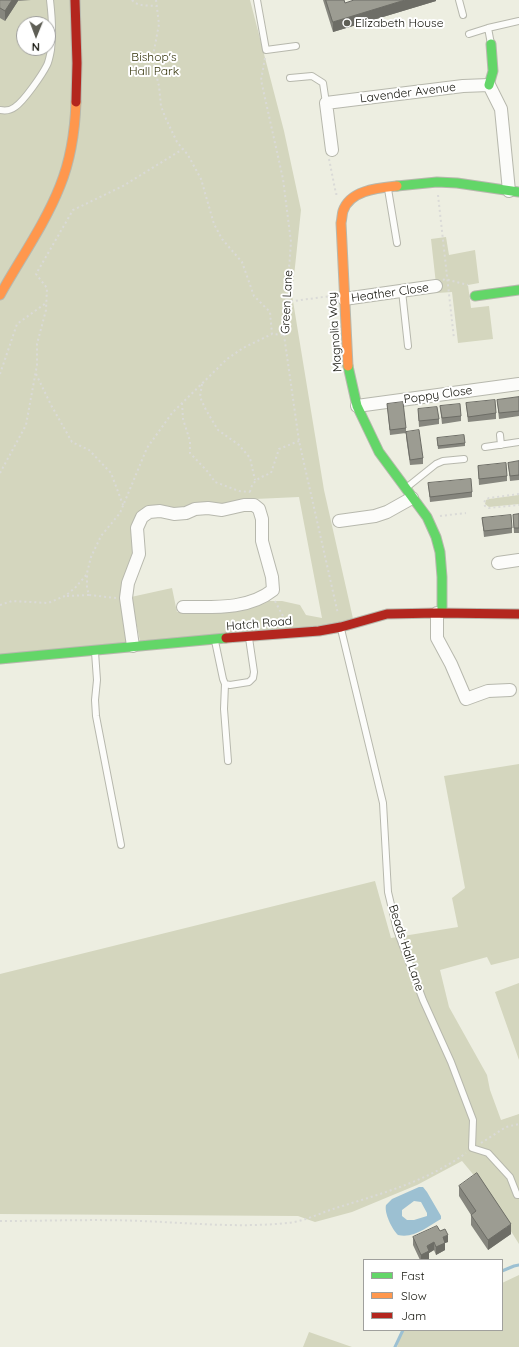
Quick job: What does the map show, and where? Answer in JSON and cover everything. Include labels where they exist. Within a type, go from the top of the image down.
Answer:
[{"type":"street","points":[[0,295],[54,199],[66,169],[74,130],[76,70],[75,0]]},
{"type":"street","points":[[351,199],[361,192],[388,187],[437,182],[457,183],[514,192],[501,109],[489,86],[493,71],[491,44]]},
{"type":"street","name":"Lavender Avenue","points":[[326,103],[463,86],[489,86]]},
{"type":"street","points":[[326,103],[332,150]]},
{"type":"street","name":"Magnolia Way","points":[[351,199],[343,210],[342,223],[348,370],[357,406],[379,452],[427,518],[436,537],[440,552],[442,577],[440,613]]},
{"type":"street","name":"Heather Close","points":[[344,297],[436,286]]},
{"type":"street","points":[[475,296],[519,290]]},
{"type":"street","name":"Poppy Close","points":[[357,406],[519,384]]},
{"type":"street","points":[[339,521],[375,516],[387,512],[408,493]]},
{"type":"street","points":[[133,646],[126,598],[128,583],[139,554],[137,528],[142,517],[149,512],[160,511],[174,514],[202,509],[222,510],[244,505],[254,505],[259,509],[262,519],[262,541],[272,577],[273,590],[257,599],[241,605],[183,607]]},
{"type":"street","points":[[498,563],[519,560]]},
{"type":"street","points":[[440,613],[437,638],[451,664],[461,701],[488,691],[510,690]]},
{"type":"street","name":"Hatch Road","points":[[0,659],[133,646],[319,631],[341,627],[387,614],[519,614]]},
{"type":"lane","points":[[0,110],[5,111],[14,108],[22,100],[47,65],[52,31],[50,0]]},
{"type":"lane","points":[[257,0],[266,50],[296,46]]},
{"type":"lane","points":[[459,0],[463,15]]},
{"type":"lane","points":[[469,34],[519,21]]},
{"type":"lane","points":[[488,28],[491,44]]},
{"type":"lane","points":[[290,78],[312,76],[317,79],[322,83],[326,103]]},
{"type":"lane","points":[[388,187],[397,242]]},
{"type":"lane","points":[[402,291],[408,346]]},
{"type":"lane","points":[[500,436],[501,445]]},
{"type":"lane","points":[[485,447],[519,442]]},
{"type":"lane","points":[[408,493],[436,464],[444,461],[464,459]]},
{"type":"lane","name":"Beads Hall Lane","points":[[341,627],[383,803],[388,892],[397,930],[423,1000],[451,1062],[473,1120],[472,1148]]},
{"type":"lane","points":[[225,684],[230,686],[249,682],[253,678],[254,672],[249,637]]},
{"type":"lane","points":[[215,640],[221,673],[225,684],[224,709],[228,761]]},
{"type":"lane","points":[[95,650],[97,680],[95,700],[96,716],[121,844]]},
{"type":"lane","points":[[472,1148],[488,1153],[510,1177],[518,1195]]},
{"type":"path","points":[[132,0],[134,3],[139,5],[156,6]]},
{"type":"path","points":[[156,0],[159,24],[153,56],[154,66],[160,86],[161,106],[178,142],[201,179],[208,207],[222,240],[242,262],[254,296],[270,312],[272,334]]},
{"type":"path","name":"Green Lane","points":[[266,50],[261,80],[283,179],[291,242],[284,335],[299,441],[341,627]]},
{"type":"path","points":[[0,473],[26,425],[36,373],[37,344],[46,310],[47,288],[36,274],[73,210],[123,186],[183,149]]},
{"type":"path","points":[[332,150],[328,154],[336,194],[351,199]]},
{"type":"path","points":[[437,182],[454,339]]},
{"type":"path","points":[[436,286],[445,279],[468,285],[475,296]]},
{"type":"path","points":[[286,302],[344,297]]},
{"type":"path","points":[[0,374],[17,324],[46,303]]},
{"type":"path","points":[[90,596],[87,588],[87,573],[91,557],[101,536],[120,513],[147,448],[172,414],[182,402],[227,359],[242,348],[272,334],[284,335]]},
{"type":"path","points":[[36,373],[72,442],[89,450],[111,473],[123,506]]},
{"type":"path","points":[[202,383],[200,397],[206,410],[218,430],[239,445],[250,458],[255,480]]},
{"type":"path","points":[[182,402],[183,419],[190,441],[190,453],[208,472],[215,482],[239,491],[250,492],[251,486],[255,480],[271,473],[279,449],[299,441]]},
{"type":"path","points":[[519,494],[488,498],[485,500],[484,504],[489,508],[519,505]]},
{"type":"path","points":[[427,518],[466,513]]},
{"type":"path","points":[[0,605],[12,601],[48,603],[65,596],[75,588],[87,573]]},
{"type":"path","points":[[270,592],[290,628]]},
{"type":"path","points":[[65,596],[126,598]]},
{"type":"path","points":[[0,1221],[111,1220],[240,1225],[288,1223],[394,1189],[457,1160],[472,1148],[506,1127],[519,1124]]},
{"type":"green space","name":"Bishop's Hall Park","points":[[0,0],[250,0],[284,131],[301,210],[292,295],[324,490],[354,623],[141,646],[131,597],[172,588],[177,612],[224,613],[264,601],[282,601],[300,605],[306,615],[322,618],[299,497],[255,499],[253,505],[142,517],[139,554],[128,583],[133,646],[0,659]]},
{"type":"green space","points":[[446,237],[449,255],[475,250],[479,283],[468,285],[471,308],[489,306],[493,339],[458,343],[452,292],[437,293],[431,239]]},
{"type":"green space","points":[[519,495],[519,504],[489,507],[485,504],[486,500],[489,499]]},
{"type":"green space","points":[[519,764],[519,958],[491,965],[487,957],[440,970],[449,1007],[487,1075],[490,1090],[501,1120],[519,1114],[519,1244],[482,1185],[462,1161],[417,1185],[352,1212],[315,1222],[298,1216],[0,1214],[0,974],[375,881],[391,938],[458,927],[452,898],[465,888],[444,776]]},
{"type":"green space","points":[[519,983],[519,1060],[495,992]]},
{"type":"green space","points":[[519,1275],[519,1347],[397,1347],[402,1331],[503,1331],[503,1283]]},
{"type":"green space","points":[[309,1332],[352,1347],[303,1347]]},
{"type":"water","points":[[419,1187],[423,1187],[441,1216],[441,1219],[415,1234],[404,1236],[398,1235],[391,1225],[386,1212],[386,1205],[392,1199]],"holes":[[[414,1201],[421,1202],[427,1216],[414,1220],[407,1220],[402,1216],[402,1210]]]},
{"type":"building","points":[[0,0],[12,0],[5,11],[0,8]]},
{"type":"building","points":[[326,0],[344,0],[345,3],[354,0],[405,0],[333,22]]},
{"type":"building","points":[[519,397],[519,411],[499,413],[497,400]]},
{"type":"building","points":[[495,400],[496,413],[468,417],[466,403]]},
{"type":"building","points":[[403,402],[406,428],[390,430],[387,404]]},
{"type":"building","points":[[460,404],[461,416],[442,418],[440,406]]},
{"type":"building","points":[[437,407],[439,419],[419,421],[418,409]]},
{"type":"building","points":[[419,430],[423,458],[410,460],[406,432]]},
{"type":"building","points":[[464,435],[465,443],[438,446],[437,438]]},
{"type":"building","points":[[519,461],[519,475],[510,476],[508,463]]},
{"type":"building","points":[[506,463],[507,476],[479,479],[478,466]]},
{"type":"building","points":[[471,479],[472,492],[430,497],[428,483]]},
{"type":"building","points":[[519,514],[519,528],[514,528],[513,515]]},
{"type":"building","points":[[511,515],[512,528],[484,531],[482,518]]},
{"type":"building","points":[[477,1173],[511,1224],[488,1240],[471,1215],[476,1211],[459,1186]]},
{"type":"building","points":[[437,1226],[440,1231],[445,1229],[448,1235],[443,1237],[445,1243],[436,1247],[434,1242],[427,1246],[429,1251],[421,1255],[413,1237]]},
{"type":"waterway","points":[[503,1271],[519,1265]]},
{"type":"waterway","points":[[395,1347],[403,1331]]},
{"type":"traffic: fast","points":[[489,85],[493,71],[491,44]]},
{"type":"traffic: fast","points":[[397,186],[437,182],[457,183],[519,192]]},
{"type":"traffic: fast","points":[[475,296],[519,290]]},
{"type":"traffic: fast","points":[[348,366],[357,406],[379,452],[427,517],[436,537],[440,552],[442,577],[442,613]]},
{"type":"traffic: fast","points":[[0,659],[226,638]]},
{"type":"traffic: slow","points":[[0,295],[40,228],[64,176],[72,144],[76,102]]},
{"type":"traffic: slow","points":[[348,366],[341,223],[343,212],[347,204],[358,194],[373,189],[397,186]]},
{"type":"traffic: jam","points":[[75,0],[77,63],[76,102]]},
{"type":"traffic: jam","points":[[226,638],[319,631],[341,627],[387,614],[519,614]]},
{"type":"place","name":"Elizabeth House","points":[[347,23]]}]
